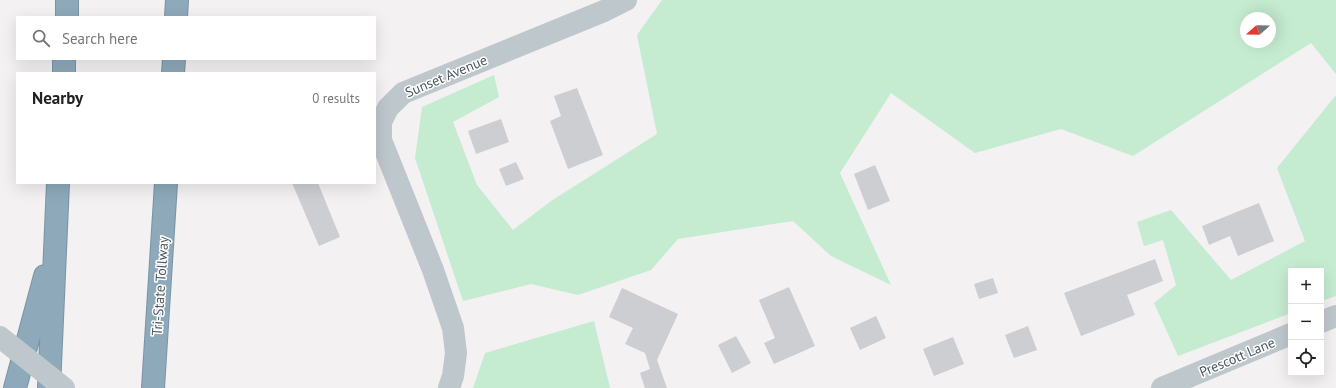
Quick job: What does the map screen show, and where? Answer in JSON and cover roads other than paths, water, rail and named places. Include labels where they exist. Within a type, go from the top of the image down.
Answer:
[{"type":"highway","points":[[66,16],[67,0]]},
{"type":"highway","points":[[176,16],[177,0]]},
{"type":"highway","points":[[64,60],[64,72]]},
{"type":"highway","points":[[173,72],[174,60]]},
{"type":"highway","points":[[49,388],[58,184]]},
{"type":"highway","name":"Tri-State Tollway","points":[[153,388],[166,184]]},
{"type":"highway","points":[[15,388],[56,234]]},
{"type":"street","name":"Sunset Avenue","points":[[449,388],[453,376],[456,353],[453,328],[433,270],[381,140],[381,122],[388,108],[403,93],[590,17],[623,3],[626,0]]},
{"type":"street","points":[[1324,321],[1336,316]]},
{"type":"street","name":"Prescott Lane","points":[[1162,388],[1288,335]]},
{"type":"street","points":[[0,337],[64,388]]}]
